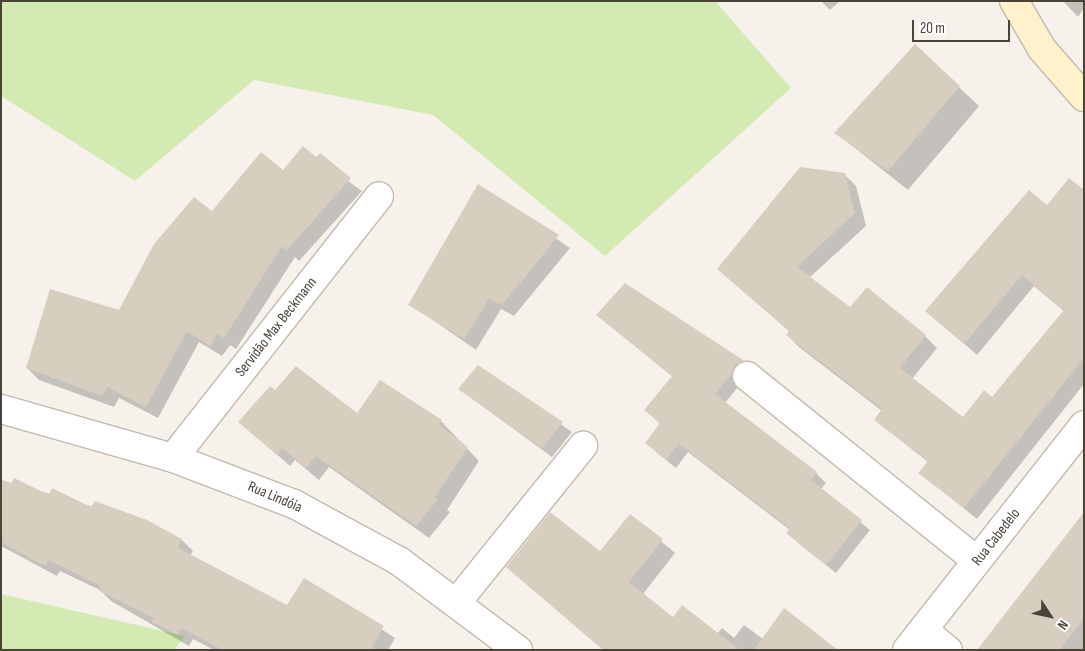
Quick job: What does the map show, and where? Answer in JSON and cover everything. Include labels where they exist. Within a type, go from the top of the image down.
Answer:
[{"type":"street","points":[[1014,1],[1042,49],[1084,97]]},
{"type":"street","name":"Servidão Max Beckmann","points":[[173,458],[379,196]]},
{"type":"street","points":[[747,376],[977,561]]},
{"type":"street","name":"Rua Lindóia","points":[[1,409],[173,458],[336,524],[457,602],[518,650]]},
{"type":"street","name":"Rua Cabedelo","points":[[915,640],[1084,425]]},
{"type":"street","points":[[457,602],[583,446]]},
{"type":"street","points":[[915,640],[948,650]]},
{"type":"green space","points":[[1,1],[715,1],[791,88],[605,256],[433,115],[254,80],[135,181],[1,96]]},
{"type":"green space","points":[[1,594],[185,636],[174,650],[1,650]]},
{"type":"building","points":[[915,44],[960,86],[888,171],[834,133]]},
{"type":"building","points":[[303,146],[316,157],[320,153],[351,178],[287,250],[282,246],[224,338],[217,334],[210,346],[187,331],[146,407],[107,387],[102,396],[26,368],[50,289],[119,310],[154,244],[194,197],[212,211],[261,152],[283,170]]},
{"type":"building","points":[[800,167],[845,173],[855,213],[797,267],[850,307],[867,287],[926,335],[900,368],[963,417],[984,390],[992,397],[1064,310],[1022,275],[964,344],[925,311],[1029,190],[1047,205],[1069,178],[1084,190],[1084,358],[964,508],[918,473],[928,461],[874,420],[882,409],[786,335],[789,331],[717,269]]},
{"type":"building","points":[[478,184],[559,235],[502,305],[489,299],[464,339],[408,305]]},
{"type":"building","points":[[625,283],[743,360],[715,394],[817,472],[811,480],[862,520],[826,565],[786,533],[790,528],[679,444],[666,460],[645,443],[660,423],[644,410],[672,376],[596,315]]},
{"type":"building","points":[[478,365],[563,422],[542,448],[458,389]]},
{"type":"building","points":[[296,366],[357,413],[380,380],[442,420],[439,425],[468,447],[435,497],[438,499],[416,526],[316,456],[306,468],[282,448],[277,455],[238,422],[270,386],[275,390]]},
{"type":"building","points":[[14,478],[49,495],[52,488],[91,507],[95,501],[147,520],[182,539],[178,548],[287,605],[304,578],[384,626],[370,650],[223,650],[181,628],[178,635],[152,622],[154,618],[98,590],[101,586],[49,560],[45,566],[1,542],[1,479],[11,484]]},
{"type":"building","points":[[550,512],[600,551],[630,514],[663,539],[629,582],[673,617],[682,605],[740,650],[603,650],[506,567]]},
{"type":"building","points":[[1084,512],[1084,619],[1059,650],[977,650]]},
{"type":"building","points":[[784,608],[838,650],[754,650]]}]
